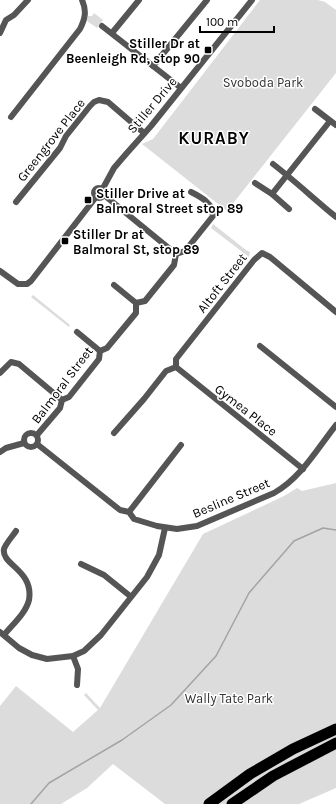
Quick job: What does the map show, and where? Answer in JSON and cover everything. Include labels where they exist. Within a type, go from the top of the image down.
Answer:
[{"type":"highway","points":[[210,804],[250,774],[293,749],[336,729]]},
{"type":"highway","points":[[232,804],[273,776],[336,743]]},
{"type":"street","points":[[0,33],[6,20],[14,15],[28,0]]},
{"type":"street","points":[[11,116],[80,29],[86,14],[85,5],[82,0]]},
{"type":"street","points":[[112,33],[139,0]]},
{"type":"street","points":[[153,66],[207,0]]},
{"type":"street","name":"Stiller Drive","points":[[103,192],[114,168],[252,0]]},
{"type":"street","points":[[0,15],[6,20]]},
{"type":"street","points":[[102,26],[181,88]]},
{"type":"street","name":"Greengrove Place","points":[[16,202],[60,148],[66,136],[94,102],[103,100],[108,102],[144,133]]},
{"type":"street","points":[[315,109],[336,125]]},
{"type":"street","points":[[272,194],[330,121]]},
{"type":"street","points":[[272,164],[301,186],[307,194],[336,217]]},
{"type":"street","points":[[255,183],[272,194],[289,209]]},
{"type":"street","points":[[0,271],[23,288],[31,281],[96,197],[100,198],[103,192],[176,254]]},
{"type":"street","points":[[176,254],[185,251],[213,216],[213,210],[210,205],[191,192]]},
{"type":"street","name":"Altoft Street","points":[[176,367],[176,359],[254,260],[262,253],[270,257],[336,312]]},
{"type":"street","points":[[114,285],[136,303],[145,301],[174,264],[176,254]]},
{"type":"street","name":"Balmoral Street","points":[[37,435],[60,408],[62,400],[69,397],[99,359],[100,351],[107,348],[136,313],[136,303]]},
{"type":"street","points":[[76,332],[100,351]]},
{"type":"street","points":[[260,346],[336,407]]},
{"type":"street","points":[[0,372],[11,362],[19,364],[62,400]]},
{"type":"street","points":[[114,433],[166,371],[176,367]]},
{"type":"street","name":"Gymea Place","points":[[176,367],[303,469]]},
{"type":"street","name":"Besline Street","points":[[37,444],[120,510],[129,512],[134,519],[165,528],[187,528],[197,526],[274,493],[282,488],[303,469],[336,425]]},
{"type":"street","points":[[32,433],[37,435],[39,440],[37,444],[32,447],[27,446],[24,443],[24,438],[27,434],[32,433]]},
{"type":"street","points":[[0,452],[6,448],[24,443]]},
{"type":"street","points":[[129,512],[181,445]]},
{"type":"street","points":[[16,531],[6,544],[4,554],[6,559],[23,575],[26,580],[28,586],[28,600],[22,613],[2,634],[19,648],[32,655],[47,659],[73,656],[84,651],[93,644],[130,596],[147,577],[159,555],[165,528]]},
{"type":"street","points":[[81,564],[104,575],[130,596]]},
{"type":"street","points":[[73,656],[78,669],[77,685]]},
{"type":"green space","name":"Svoboda Park","points":[[260,0],[318,0],[325,2],[336,10],[336,73],[227,211],[142,144],[153,139]]},
{"type":"green space","points":[[94,13],[103,20],[97,28],[87,21],[88,16],[92,16]]},
{"type":"green space","points":[[213,224],[250,252],[249,257],[211,228]]},
{"type":"green space","points":[[33,295],[70,325],[69,327],[31,297]]},
{"type":"green space","name":"Wally Tate Park","points":[[336,483],[336,788],[299,804],[165,804],[113,764],[87,788],[61,804],[0,804],[0,706],[16,686],[73,732],[98,710],[84,695],[86,693],[100,708],[203,534],[284,496],[297,488],[302,491]]},
{"type":"waterway","points":[[31,804],[49,783],[122,740],[171,705],[216,656],[249,593],[294,541],[323,528],[336,530]]},
{"type":"place","name":"Stiller Dr at Beenleigh Rd, stop 90","points":[[208,50]]},
{"type":"place","name":"Stiller Drive at Balmoral Street stop 89","points":[[88,200]]},
{"type":"place","name":"Stiller Dr at Balmoral St, stop 89","points":[[65,241]]},
{"type":"district","name":"KURABY","points":[[214,138]]}]
